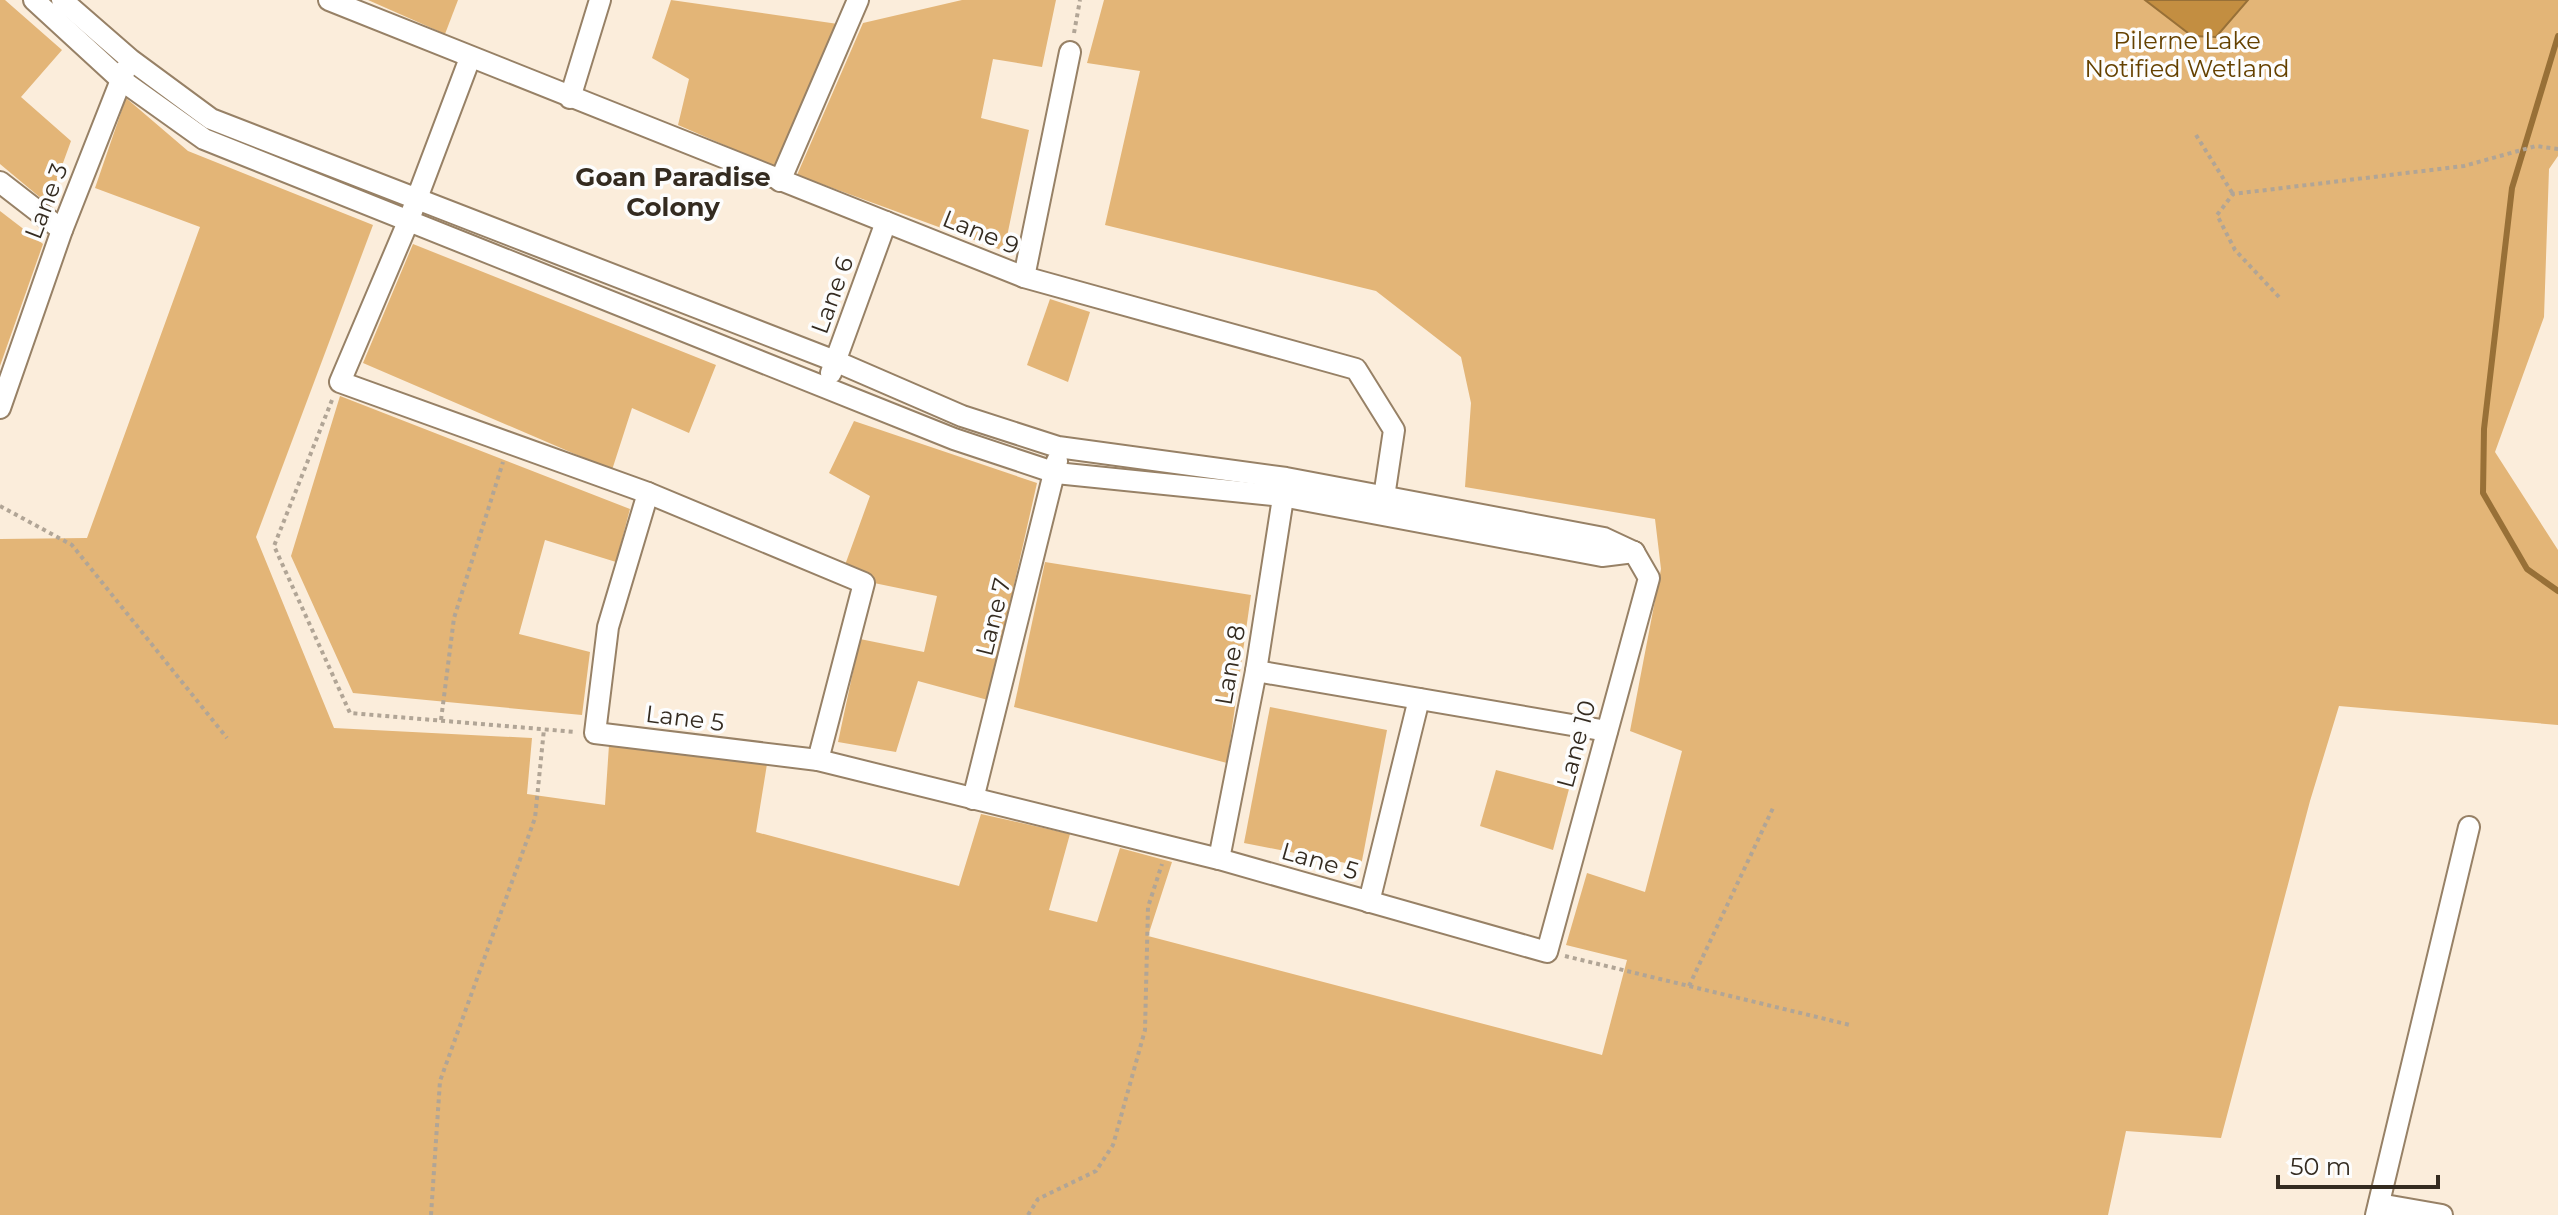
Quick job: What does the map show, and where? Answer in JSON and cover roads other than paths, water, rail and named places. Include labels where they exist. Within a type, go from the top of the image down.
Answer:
[{"type":"street","points":[[34,0],[120,79],[204,139],[827,385],[954,439],[1056,473],[1284,487],[1384,497],[1604,538],[1634,552]]},
{"type":"street","points":[[62,0],[131,60],[211,119],[835,361],[962,416],[1058,447],[1284,487],[1602,556],[1634,552]]},
{"type":"street","name":"Lane 9","points":[[329,0],[1024,277],[1356,369],[1394,430],[1384,497]]},
{"type":"street","points":[[570,98],[600,0]]},
{"type":"street","points":[[780,181],[858,0]]},
{"type":"street","points":[[1024,277],[1070,52]]},
{"type":"street","points":[[470,58],[408,222],[340,382],[648,493],[864,583],[818,760]]},
{"type":"street","name":"Lane 3","points":[[0,408],[62,230],[120,79],[131,60]]},
{"type":"street","points":[[0,182],[62,230]]},
{"type":"street","name":"Lane 6","points":[[827,385],[886,222]]},
{"type":"street","name":"Lane 7","points":[[973,799],[1056,473],[1058,447]]},
{"type":"street","name":"Lane 8","points":[[1219,859],[1256,671],[1284,487]]},
{"type":"street","name":"Lane 5","points":[[648,493],[608,627],[595,733],[818,760],[1219,859],[1547,952]]},
{"type":"street","name":"Lane 10","points":[[1547,952],[1649,578],[1634,552]]},
{"type":"street","points":[[1256,671],[1607,731]]},
{"type":"street","points":[[1369,902],[1419,699]]},
{"type":"street","points":[[2442,1215],[2377,1209],[2469,827]]},
{"type":"waterway","points":[[2558,36],[2512,188],[2484,429],[2483,493],[2527,569],[2558,591]]},
{"type":"district","name":"Goan Paradise Colony","points":[[673,192]]},
{"type":"park label","name":"Pilerne Lake Notified Wetland","points":[[2187,54]]}]
